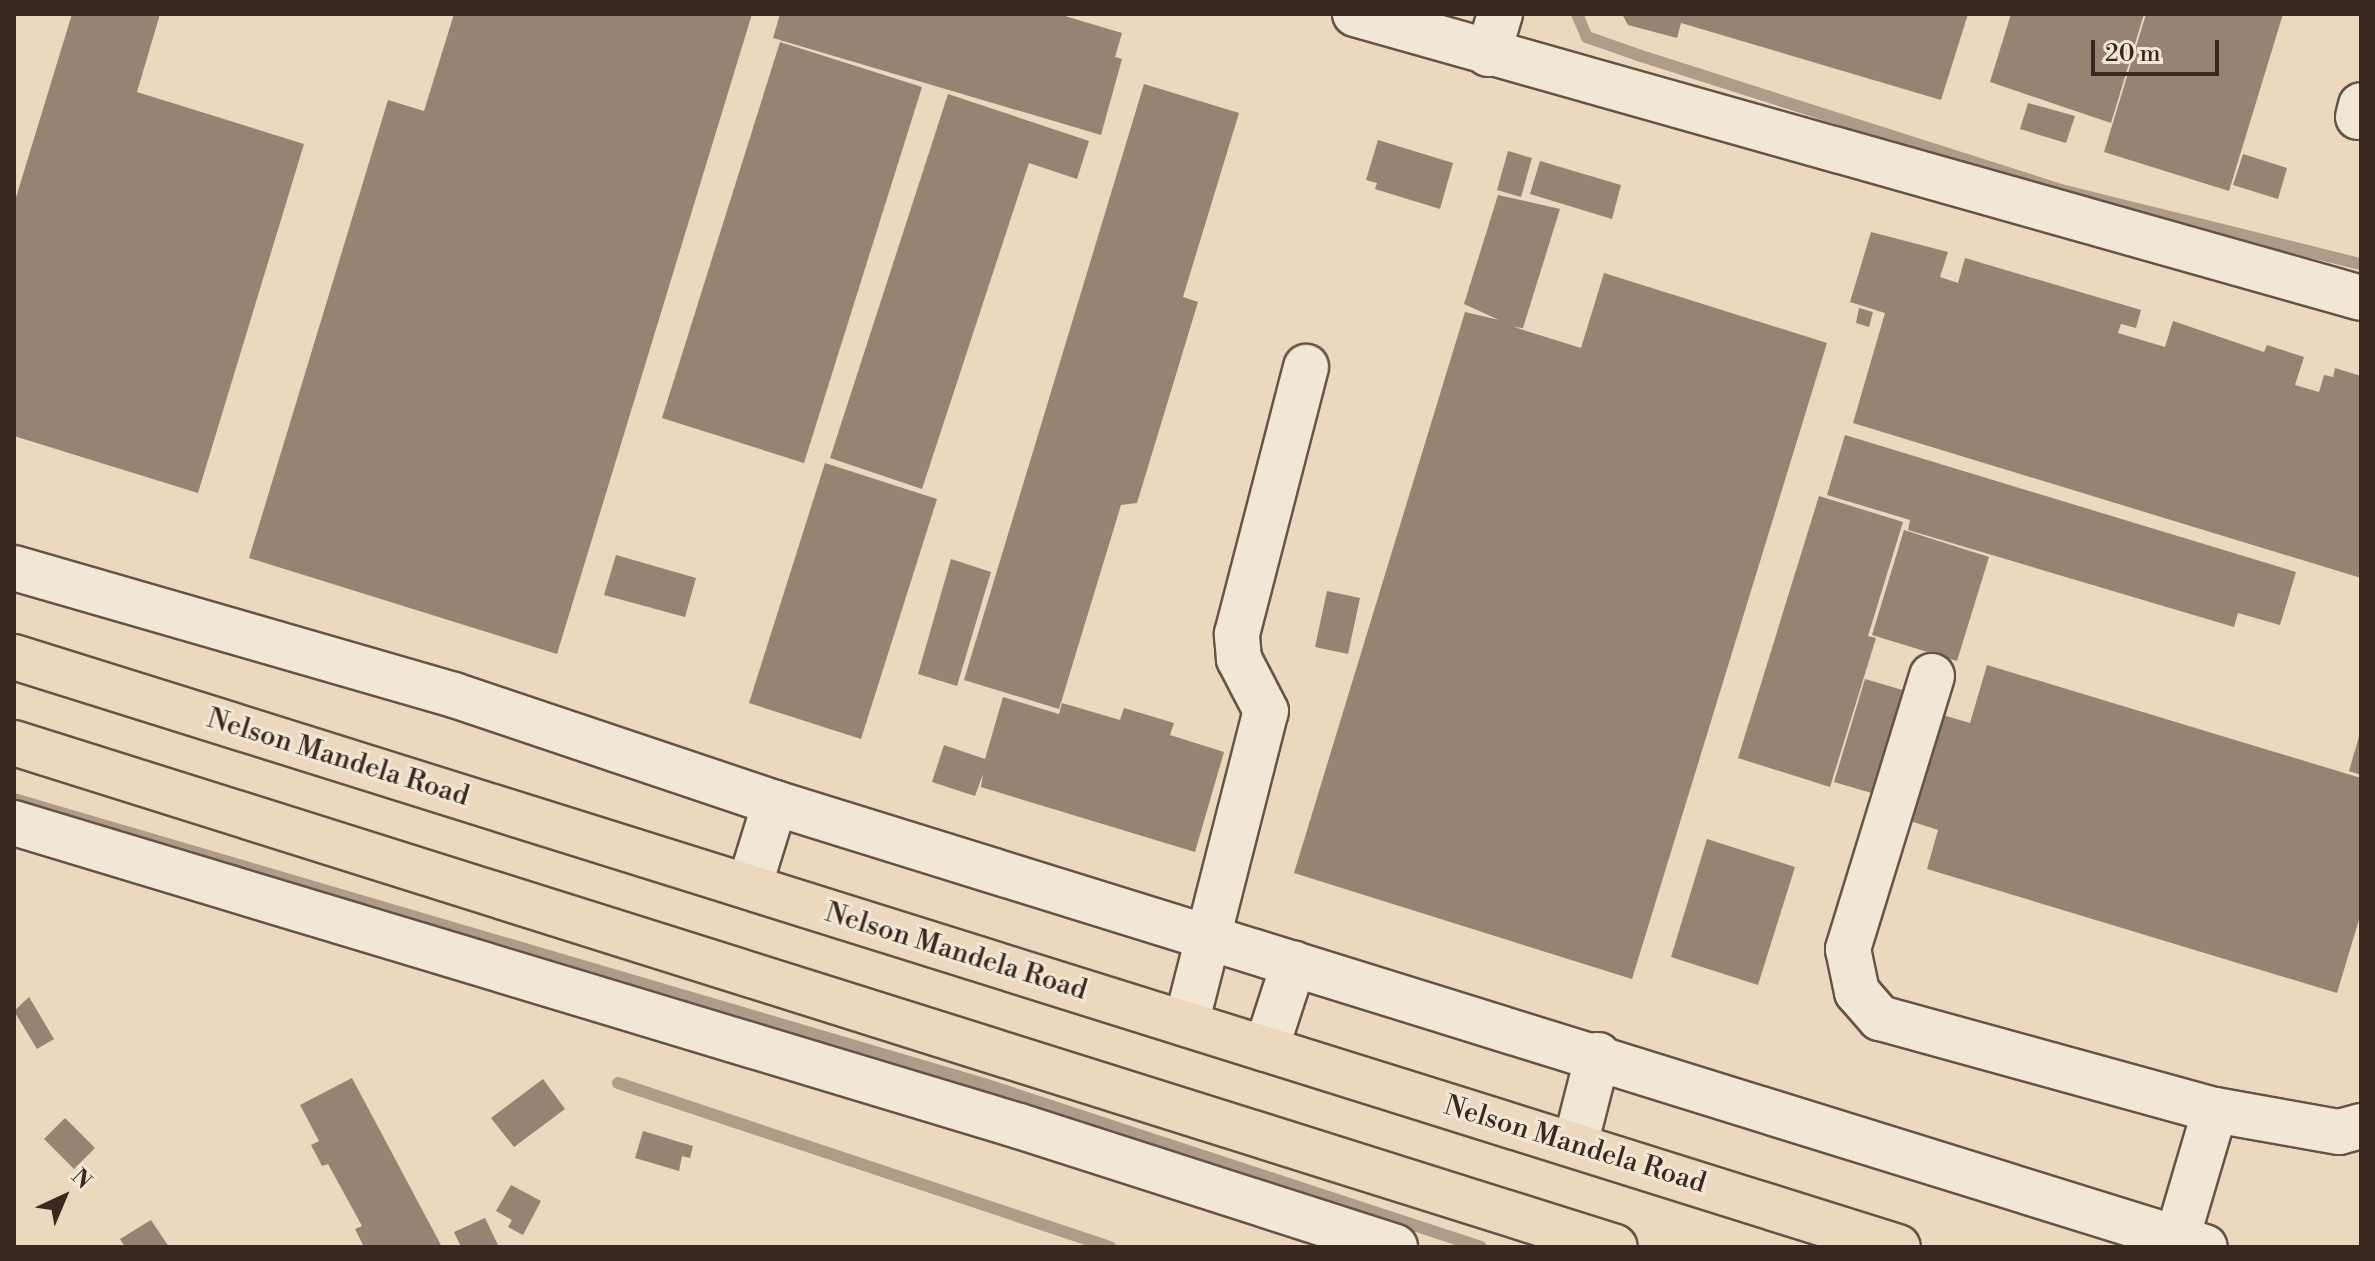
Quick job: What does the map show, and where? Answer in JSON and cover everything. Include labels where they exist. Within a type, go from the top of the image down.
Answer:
[{"type":"main road","name":"Nelson Mandela Road","points":[[14,657],[1898,1247]]},
{"type":"main road","points":[[14,743],[1615,1247]]},
{"type":"street","points":[[1355,14],[1494,34],[2361,298]]},
{"type":"street","points":[[1186,1024],[1266,711],[1239,659],[1237,634],[1306,367]]},
{"type":"street","points":[[14,568],[454,695],[775,803],[1598,1055],[2191,1241],[2215,1110]]},
{"type":"street","points":[[1932,676],[1848,949],[1857,992],[1880,1018],[2215,1110],[2339,1132],[2361,1126]]},
{"type":"street","points":[[749,887],[775,803]]},
{"type":"street","points":[[14,823],[1019,1126],[1395,1247]]},
{"type":"street","points":[[1266,1049],[1294,963]]},
{"type":"street","points":[[1575,1145],[1598,1055]]},
{"type":"building","points":[[72,14],[160,14],[137,92],[304,144],[198,493],[14,436],[14,204]]},
{"type":"building","points":[[454,14],[752,14],[557,654],[249,558],[388,100],[424,111]]},
{"type":"building","points":[[780,14],[1058,14],[1122,33],[1115,57],[1122,59],[1101,135],[773,38]]},
{"type":"building","points":[[1622,14],[1968,14],[1941,100],[1681,23],[1677,38],[1628,25]]},
{"type":"building","points":[[2011,14],[2144,14],[2111,123],[1990,82]]},
{"type":"building","points":[[2146,14],[2283,14],[2229,191],[2104,152]]},
{"type":"building","points":[[780,42],[922,87],[804,463],[662,418]]},
{"type":"building","points":[[1144,84],[1239,113],[1183,297],[1198,302],[1137,503],[1121,505],[1059,709],[964,680]]},
{"type":"building","points":[[948,94],[1089,141],[1077,179],[1029,163],[922,489],[830,458]]},
{"type":"building","points":[[2028,103],[2075,116],[2066,143],[2020,129]]},
{"type":"building","points":[[1378,140],[1453,163],[1440,209],[1375,189],[1377,183],[1366,180]]},
{"type":"building","points":[[1508,151],[1532,158],[1521,197],[1497,190]]},
{"type":"building","points":[[2243,154],[2287,168],[2278,199],[2233,185]]},
{"type":"building","points":[[1540,161],[1621,185],[1612,219],[1530,194]]},
{"type":"building","points":[[1498,195],[1560,209],[1523,328],[1514,327],[1581,348],[1604,273],[1827,343],[1632,979],[1294,873],[1465,312],[1499,320],[1464,304]]},
{"type":"building","points":[[1871,232],[1948,252],[1940,277],[1958,283],[1965,258],[2141,310],[2136,328],[2121,324],[2118,333],[2165,347],[2173,321],[2264,352],[2267,345],[2304,357],[2295,385],[2319,392],[2324,375],[2333,377],[2335,368],[2361,376],[2361,578],[1853,423],[1885,313],[1850,302]]},
{"type":"building","points":[[1859,308],[1873,312],[1869,327],[1856,323]]},
{"type":"building","points":[[1845,435],[2296,572],[2280,625],[2238,613],[2234,627],[1908,530],[1910,520],[1827,495]]},
{"type":"building","points":[[825,463],[937,499],[861,739],[749,703]]},
{"type":"building","points":[[1819,496],[1903,522],[1868,636],[1876,638],[1830,787],[1738,758]]},
{"type":"building","points":[[1904,530],[1989,557],[1957,661],[1872,635]]},
{"type":"building","points":[[616,555],[696,578],[685,617],[604,595]]},
{"type":"building","points":[[951,559],[991,572],[957,686],[918,674]]},
{"type":"building","points":[[1327,591],[1360,598],[1348,654],[1315,647]]},
{"type":"building","points":[[1987,665],[2361,778],[2361,913],[2337,993],[1927,869],[1938,830],[1898,817],[1929,711],[1970,723]]},
{"type":"building","points":[[1865,679],[1923,696],[1892,799],[1834,782]]},
{"type":"building","points":[[1003,697],[1059,714],[1062,703],[1120,720],[1124,708],[1174,723],[1170,735],[1224,752],[1195,852],[981,787],[983,774],[975,796],[932,782],[944,745],[985,759]]},
{"type":"building","points":[[2361,733],[2361,775],[2349,771]]},
{"type":"building","points":[[1707,839],[1795,867],[1758,985],[1671,957]]},
{"type":"building","points":[[29,997],[54,1039],[37,1049],[14,1011]]},
{"type":"building","points":[[352,1078],[442,1247],[364,1247],[355,1229],[362,1226],[328,1164],[322,1166],[311,1145],[319,1141],[300,1105]]},
{"type":"building","points":[[543,1079],[565,1109],[514,1147],[491,1118]]},
{"type":"building","points":[[65,1118],[95,1148],[74,1169],[44,1139]]},
{"type":"building","points":[[643,1131],[693,1146],[690,1158],[682,1156],[679,1171],[635,1158]]},
{"type":"building","points":[[511,1185],[541,1201],[523,1235],[508,1227],[512,1220],[496,1211]]},
{"type":"building","points":[[485,1218],[499,1247],[461,1247],[454,1232]]},
{"type":"building","points":[[151,1220],[169,1247],[125,1247],[120,1239]]},
{"type":"waterway","points":[[1577,14],[1587,37],[2061,190],[2361,264]]},
{"type":"waterway","points":[[14,799],[984,1084],[1481,1247]]},
{"type":"waterway","points":[[618,1083],[1110,1247]]}]
